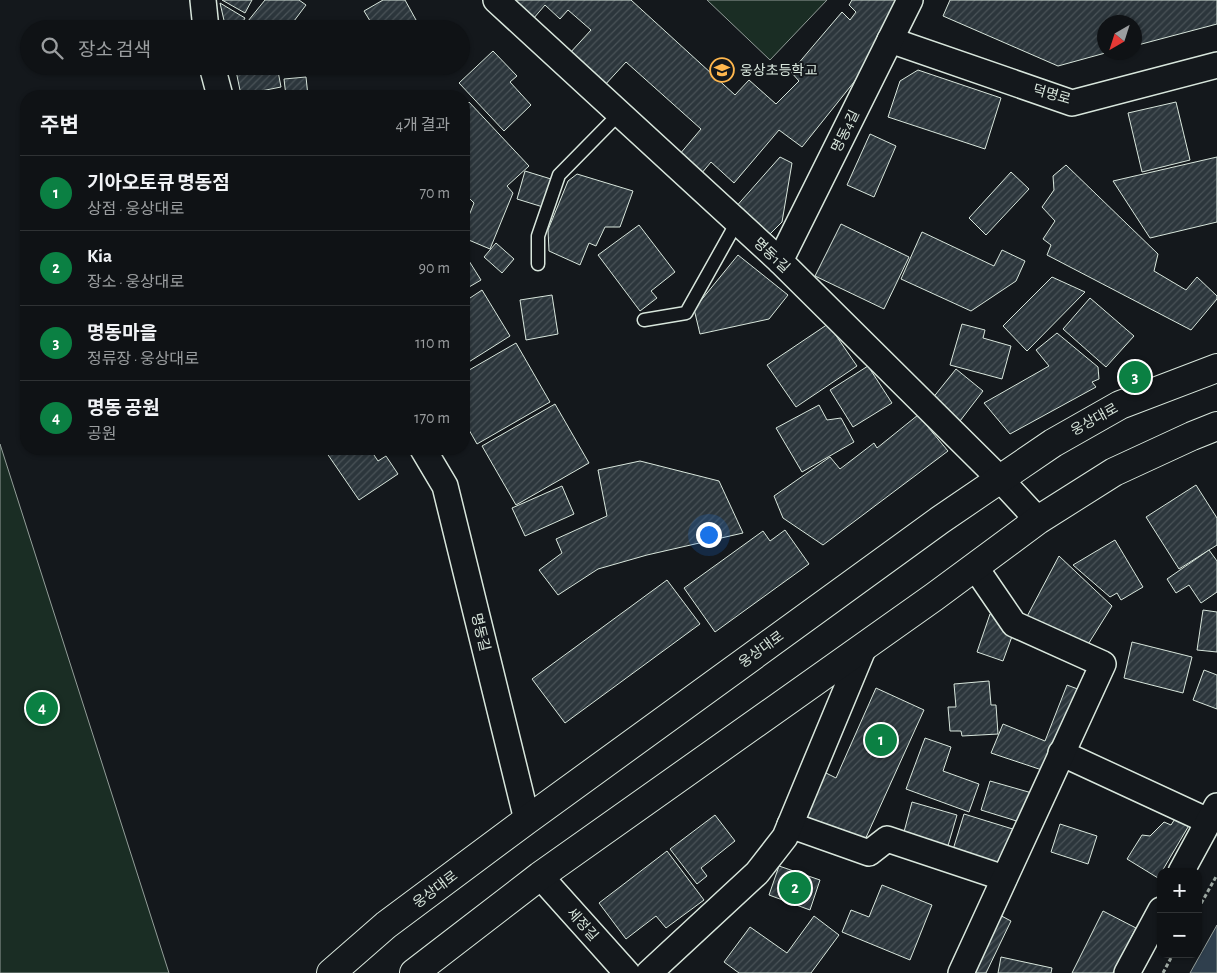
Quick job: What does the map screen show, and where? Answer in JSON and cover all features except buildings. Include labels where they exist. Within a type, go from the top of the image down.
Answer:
[{"type":"main road","name":"웅상대로","points":[[331,973],[386,925],[527,820],[885,558],[1000,479],[1053,443],[1120,404],[1217,368]]},
{"type":"main road","points":[[414,973],[540,876],[864,647],[1038,520],[1114,472],[1217,426]]},
{"type":"street","points":[[203,0],[205,20]]},
{"type":"street","name":"명동1길","points":[[496,0],[780,262],[1000,479],[1038,520]]},
{"type":"street","name":"명동4길","points":[[780,262],[910,0]]},
{"type":"street","name":"덕명로","points":[[890,40],[1072,102],[1217,65]]},
{"type":"street","points":[[214,75],[218,90]]},
{"type":"street","name":"명동길","points":[[427,455],[445,486],[527,820]]},
{"type":"street","points":[[961,973],[1103,664],[1014,624],[975,566]]},
{"type":"street","points":[[649,973],[757,873],[785,837],[864,647]]},
{"type":"street","points":[[1062,753],[1212,814],[1183,868]]},
{"type":"street","points":[[790,825],[868,853],[887,839],[1004,878]]},
{"type":"street","name":"세정길","points":[[540,876],[627,973]]},
{"type":"street","points":[[1127,973],[1159,913]]},
{"type":"lane","points":[[538,264],[538,236],[559,176],[619,114]]},
{"type":"lane","points":[[644,320],[686,313],[737,222]]},
{"type":"path","points":[[1202,902],[1217,875]]},
{"type":"path","points":[[1163,973],[1171,958]]},
{"type":"green space","points":[[707,0],[827,0],[770,60]]},
{"type":"green space","points":[[0,444],[169,973],[0,973]]},
{"type":"water","points":[[1217,925],[1217,973],[1190,973],[1198,958],[1202,958],[1202,952]]},
{"type":"place","name":"웅상초등학교","points":[[722,70]]},
{"type":"place","name":"명동마을","points":[[1135,377]]},
{"type":"place","name":"명동 공원","points":[[42,708]]},
{"type":"place","name":"기아오토큐 명동점","points":[[881,740]]},
{"type":"place","name":"Kia","points":[[795,888]]}]
